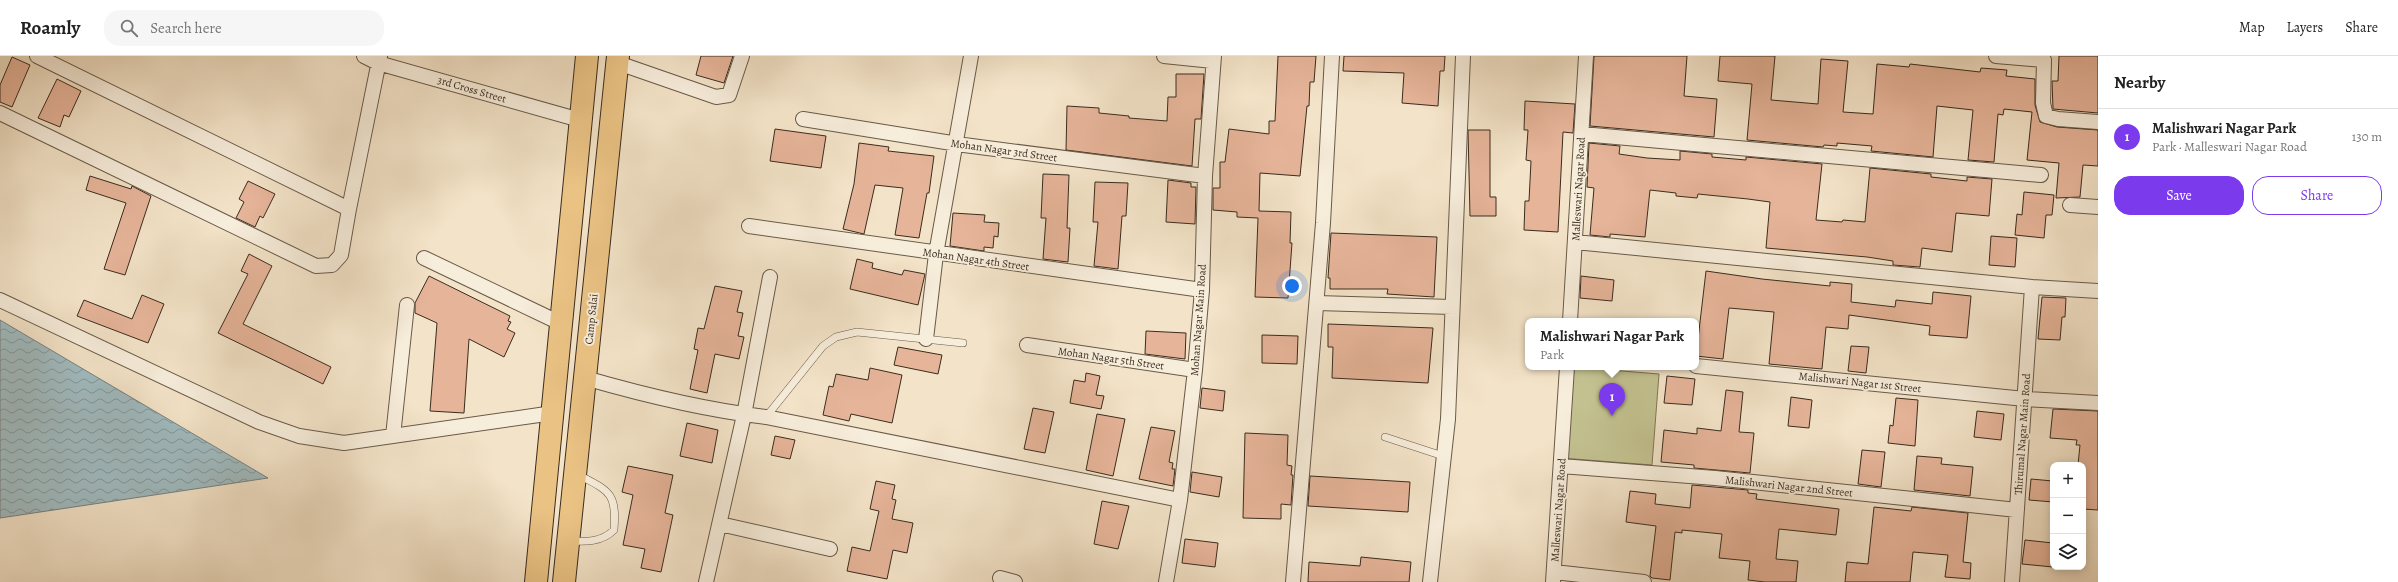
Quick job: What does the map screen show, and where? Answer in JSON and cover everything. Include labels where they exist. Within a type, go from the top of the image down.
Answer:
[{"type":"main road","points":[[536,582],[587,56]]},
{"type":"main road","name":"Camp Salai","points":[[564,582],[618,59]]},
{"type":"street","points":[[37,56],[349,208]]},
{"type":"street","name":"3rd Cross Street","points":[[364,56],[379,59],[580,120]]},
{"type":"street","points":[[618,59],[716,97],[729,95],[742,56]]},
{"type":"street","points":[[926,339],[936,254],[971,56]]},
{"type":"street","points":[[1164,56],[1213,58]]},
{"type":"street","points":[[1292,582],[1317,303],[1332,56]]},
{"type":"street","points":[[1430,582],[1448,419],[1464,56]]},
{"type":"street","name":"Malleswari Nagar Road","points":[[1570,318],[1586,56]]},
{"type":"street","points":[[1996,56],[2046,58],[2043,103],[2046,116],[2058,120],[2098,122]]},
{"type":"street","name":"Mohan Nagar Main Road","points":[[1166,582],[1180,500],[1195,370],[1202,290],[1205,176],[1213,58]]},
{"type":"street","points":[[0,113],[316,266],[332,265],[341,256],[349,208],[379,59]]},
{"type":"street","name":"Mohan Nagar 3rd Street","points":[[803,119],[955,144],[1205,176]]},
{"type":"street","points":[[1582,134],[2041,175]]},
{"type":"street","points":[[2070,205],[2098,207]]},
{"type":"street","name":"Mohan Nagar 4th Street","points":[[749,226],[936,254],[1202,290]]},
{"type":"street","points":[[1575,242],[2032,286],[2098,290]]},
{"type":"street","points":[[424,258],[560,323]]},
{"type":"street","points":[[706,582],[744,415],[770,277]]},
{"type":"street","name":"Thirumal Nagar Main Road","points":[[2012,582],[2032,286]]},
{"type":"street","points":[[0,300],[259,422],[299,436],[344,443],[553,413]]},
{"type":"street","points":[[1317,303],[1452,307]]},
{"type":"street","points":[[393,436],[407,305]]},
{"type":"street","name":"Mohan Nagar 5th Street","points":[[1027,345],[1195,370]]},
{"type":"street","name":"Malishwari Nagar 1st Street","points":[[1699,366],[2025,399],[2098,403]]},
{"type":"street","name":"Malleswari Nagar Road","points":[[1554,577],[1567,370]]},
{"type":"street","points":[[585,378],[626,390],[744,415],[766,417],[1180,500]]},
{"type":"street","name":"Malishwari Nagar 2nd Street","points":[[1561,466],[1715,478],[2017,510]]},
{"type":"street","points":[[720,524],[830,549]]},
{"type":"street","points":[[1554,577],[1644,582]]},
{"type":"street","points":[[1000,578],[1015,582]]},
{"type":"lane","points":[[766,417],[823,346],[836,337],[857,332],[963,343]]},
{"type":"lane","points":[[1385,437],[1443,456]]},
{"type":"lane","points":[[568,541],[595,541],[607,537],[614,530],[616,508],[614,500],[608,492],[575,473]]},
{"type":"shaded area","points":[[1574,370],[1610,370],[1659,374],[1652,465],[1561,458]]},
{"type":"water","points":[[0,320],[268,478],[0,518]]},
{"type":"building","points":[[701,56],[733,56],[724,83],[696,75]]},
{"type":"building","points":[[1278,56],[1316,56],[1314,82],[1310,82],[1309,106],[1307,106],[1300,176],[1260,173],[1259,211],[1291,212],[1290,243],[1292,243],[1288,298],[1255,297],[1258,218],[1237,217],[1237,212],[1213,210],[1213,188],[1220,188],[1220,162],[1225,162],[1229,129],[1269,134],[1269,121],[1275,121]]},
{"type":"building","points":[[1344,56],[1445,56],[1444,71],[1440,71],[1438,106],[1402,103],[1404,73],[1343,71]]},
{"type":"building","points":[[1594,56],[1687,56],[1684,96],[1717,99],[1714,137],[1590,126]]},
{"type":"building","points":[[1720,56],[1775,56],[1771,100],[1818,104],[1821,59],[1848,61],[1843,112],[1873,114],[1877,64],[1909,67],[1910,64],[1980,72],[1981,68],[2007,70],[2006,76],[2035,79],[2035,105],[2040,122],[2057,127],[2098,130],[2098,166],[2083,165],[2080,197],[2056,198],[2059,163],[2027,160],[2032,112],[2004,109],[2003,115],[1998,114],[1994,162],[1968,160],[1973,110],[1937,106],[1933,157],[1871,151],[1872,146],[1837,143],[1837,146],[1824,145],[1823,147],[1747,140],[1752,84],[1718,81]]},
{"type":"building","points":[[2059,56],[2098,56],[2098,113],[2053,109],[2052,81],[2058,81]]},
{"type":"building","points":[[12,57],[30,65],[12,107],[0,102],[0,85]]},
{"type":"building","points":[[1176,74],[1204,74],[1201,119],[1195,119],[1192,166],[1066,150],[1067,106],[1099,108],[1099,113],[1129,116],[1129,118],[1167,121],[1168,97],[1176,97]]},
{"type":"building","points":[[57,79],[81,91],[69,117],[64,115],[60,127],[38,118]]},
{"type":"building","points":[[1525,101],[1575,104],[1573,133],[1563,132],[1558,232],[1524,230],[1525,201],[1529,201],[1531,161],[1526,160],[1528,130],[1524,130]]},
{"type":"building","points":[[775,129],[826,136],[821,168],[770,161]]},
{"type":"building","points":[[1468,130],[1490,130],[1490,197],[1496,197],[1496,216],[1470,216]]},
{"type":"building","points":[[859,143],[889,147],[888,151],[934,156],[929,193],[927,193],[919,238],[895,235],[903,188],[875,185],[864,234],[843,229],[854,184]]},
{"type":"building","points":[[1589,143],[1620,146],[1619,154],[1647,158],[1680,160],[1680,151],[1712,154],[1712,157],[1746,160],[1746,157],[1822,164],[1816,220],[1865,222],[1870,168],[1931,174],[1931,177],[1967,181],[1967,177],[1992,179],[1989,216],[1956,213],[1952,252],[1922,248],[1920,267],[1893,265],[1893,261],[1867,257],[1766,248],[1770,202],[1698,194],[1697,198],[1676,196],[1676,193],[1650,190],[1645,237],[1610,234],[1610,237],[1590,235],[1594,188],[1587,187]]},
{"type":"building","points":[[1043,174],[1069,175],[1067,228],[1070,228],[1068,262],[1043,259],[1046,218],[1041,218]]},
{"type":"building","points":[[90,176],[131,189],[132,186],[151,196],[125,275],[104,269],[126,203],[86,190]]},
{"type":"building","points":[[1168,180],[1191,183],[1191,187],[1196,187],[1195,224],[1166,222]]},
{"type":"building","points":[[248,181],[275,194],[263,218],[260,216],[255,227],[236,218],[244,202],[239,199]]},
{"type":"building","points":[[1095,182],[1128,183],[1126,216],[1122,216],[1118,269],[1094,266],[1098,222],[1093,222]]},
{"type":"building","points":[[2024,192],[2054,195],[2052,215],[2046,215],[2044,238],[2015,235],[2017,214],[2022,215]]},
{"type":"building","points":[[953,213],[985,215],[984,222],[999,223],[998,237],[994,236],[993,248],[984,247],[984,251],[950,246]]},
{"type":"building","points":[[1331,233],[1437,237],[1434,297],[1387,294],[1388,289],[1330,289],[1330,278],[1328,278]]},
{"type":"building","points":[[1991,236],[2017,238],[2015,267],[1989,265]]},
{"type":"building","points":[[249,254],[272,266],[243,324],[331,367],[323,384],[218,333],[248,274],[241,271]]},
{"type":"building","points":[[857,259],[873,263],[872,268],[902,275],[904,270],[925,274],[918,305],[850,289]]},
{"type":"building","points":[[1706,271],[1762,279],[1830,286],[1830,282],[1852,284],[1851,302],[1895,307],[1896,300],[1932,304],[1933,292],[1971,296],[1967,338],[1929,335],[1930,326],[1849,315],[1848,329],[1826,327],[1822,369],[1769,364],[1774,312],[1729,308],[1723,359],[1699,356],[1699,330]]},
{"type":"building","points":[[429,276],[510,316],[508,321],[511,322],[507,329],[515,333],[504,357],[469,339],[464,413],[430,411],[437,323],[415,313],[415,303]]},
{"type":"building","points":[[1581,276],[1614,280],[1612,301],[1580,298]]},
{"type":"building","points":[[715,286],[742,291],[737,312],[743,313],[738,336],[744,337],[739,359],[715,354],[707,393],[690,389],[698,350],[694,349],[698,328],[704,329]]},
{"type":"building","points":[[142,295],[164,304],[148,343],[77,316],[84,300],[132,319]]},
{"type":"building","points":[[2042,297],[2066,298],[2065,317],[2062,317],[2060,340],[2038,339]]},
{"type":"building","points":[[1328,324],[1433,328],[1428,383],[1332,378],[1333,347],[1328,347]]},
{"type":"building","points":[[1146,331],[1186,333],[1185,359],[1145,354]]},
{"type":"building","points":[[1262,335],[1298,336],[1297,364],[1262,363]]},
{"type":"building","points":[[1851,346],[1869,347],[1866,373],[1848,371]]},
{"type":"building","points":[[898,347],[942,355],[938,374],[894,365]]},
{"type":"building","points":[[870,368],[902,375],[892,423],[851,414],[849,421],[823,415],[829,386],[833,387],[836,374],[868,380]]},
{"type":"building","points":[[1086,373],[1100,376],[1096,395],[1104,396],[1101,409],[1070,403],[1074,380],[1085,382]]},
{"type":"building","points":[[1667,376],[1695,379],[1692,405],[1664,403]]},
{"type":"building","points":[[1202,388],[1225,391],[1223,411],[1200,408]]},
{"type":"building","points":[[1726,390],[1743,392],[1739,432],[1754,433],[1750,473],[1694,468],[1694,465],[1661,462],[1664,430],[1697,434],[1697,428],[1721,431]]},
{"type":"building","points":[[1791,397],[1812,400],[1809,428],[1788,426]]},
{"type":"building","points":[[1896,398],[1918,400],[1915,446],[1888,443],[1890,425],[1893,426]]},
{"type":"building","points":[[1033,408],[1054,412],[1045,453],[1024,449]]},
{"type":"building","points":[[2053,409],[2098,411],[2098,510],[2086,509],[2086,462],[2078,462],[2080,445],[2076,445],[2077,440],[2050,438]]},
{"type":"building","points":[[1977,411],[2004,414],[2001,440],[1974,437]]},
{"type":"building","points":[[1097,414],[1125,419],[1113,476],[1086,470]]},
{"type":"building","points":[[687,423],[718,430],[712,463],[680,456]]},
{"type":"building","points":[[1151,427],[1175,431],[1169,462],[1173,463],[1172,469],[1175,469],[1173,486],[1139,479]]},
{"type":"building","points":[[1245,433],[1288,435],[1287,465],[1292,466],[1291,475],[1293,475],[1291,505],[1281,504],[1281,519],[1243,518]]},
{"type":"building","points":[[775,436],[795,440],[790,459],[771,455]]},
{"type":"building","points":[[1862,450],[1885,452],[1881,487],[1858,484]]},
{"type":"building","points":[[1917,456],[1942,458],[1941,464],[1973,467],[1970,496],[1914,490]]},
{"type":"building","points":[[628,466],[673,475],[665,513],[673,515],[661,572],[641,568],[645,549],[623,545],[633,495],[622,492]]},
{"type":"building","points":[[1192,472],[1222,477],[1219,497],[1190,492]]},
{"type":"building","points":[[1310,476],[1410,482],[1408,512],[1308,506]]},
{"type":"building","points":[[2031,479],[2050,481],[2050,502],[2029,500]]},
{"type":"building","points":[[876,481],[895,485],[892,499],[896,500],[892,519],[913,523],[907,553],[893,550],[887,579],[847,571],[852,547],[870,551],[879,511],[870,509]]},
{"type":"building","points":[[1692,485],[1748,490],[1748,493],[1757,494],[1756,499],[1839,509],[1836,535],[1779,529],[1776,559],[1798,561],[1796,582],[1765,582],[1748,580],[1750,561],[1719,558],[1722,534],[1682,530],[1682,533],[1675,532],[1670,580],[1652,578],[1650,576],[1656,526],[1626,522],[1630,491],[1656,494],[1655,504],[1690,508]]},
{"type":"building","points":[[1102,501],[1129,506],[1118,549],[1094,544]]},
{"type":"building","points":[[1874,507],[1911,511],[1912,507],[1968,513],[1963,562],[1971,563],[1970,579],[1945,577],[1948,555],[1913,552],[1910,582],[1845,582],[1847,562],[1868,564]]},
{"type":"building","points":[[1185,539],[1218,543],[1215,567],[1182,563]]},
{"type":"building","points":[[2025,540],[2050,543],[2050,567],[2022,564]]},
{"type":"building","points":[[1361,557],[1411,562],[1409,582],[1308,582],[1309,562],[1360,566]]},
{"type":"place","name":"Malishwari Nagar Park","points":[[1612,416]]}]
